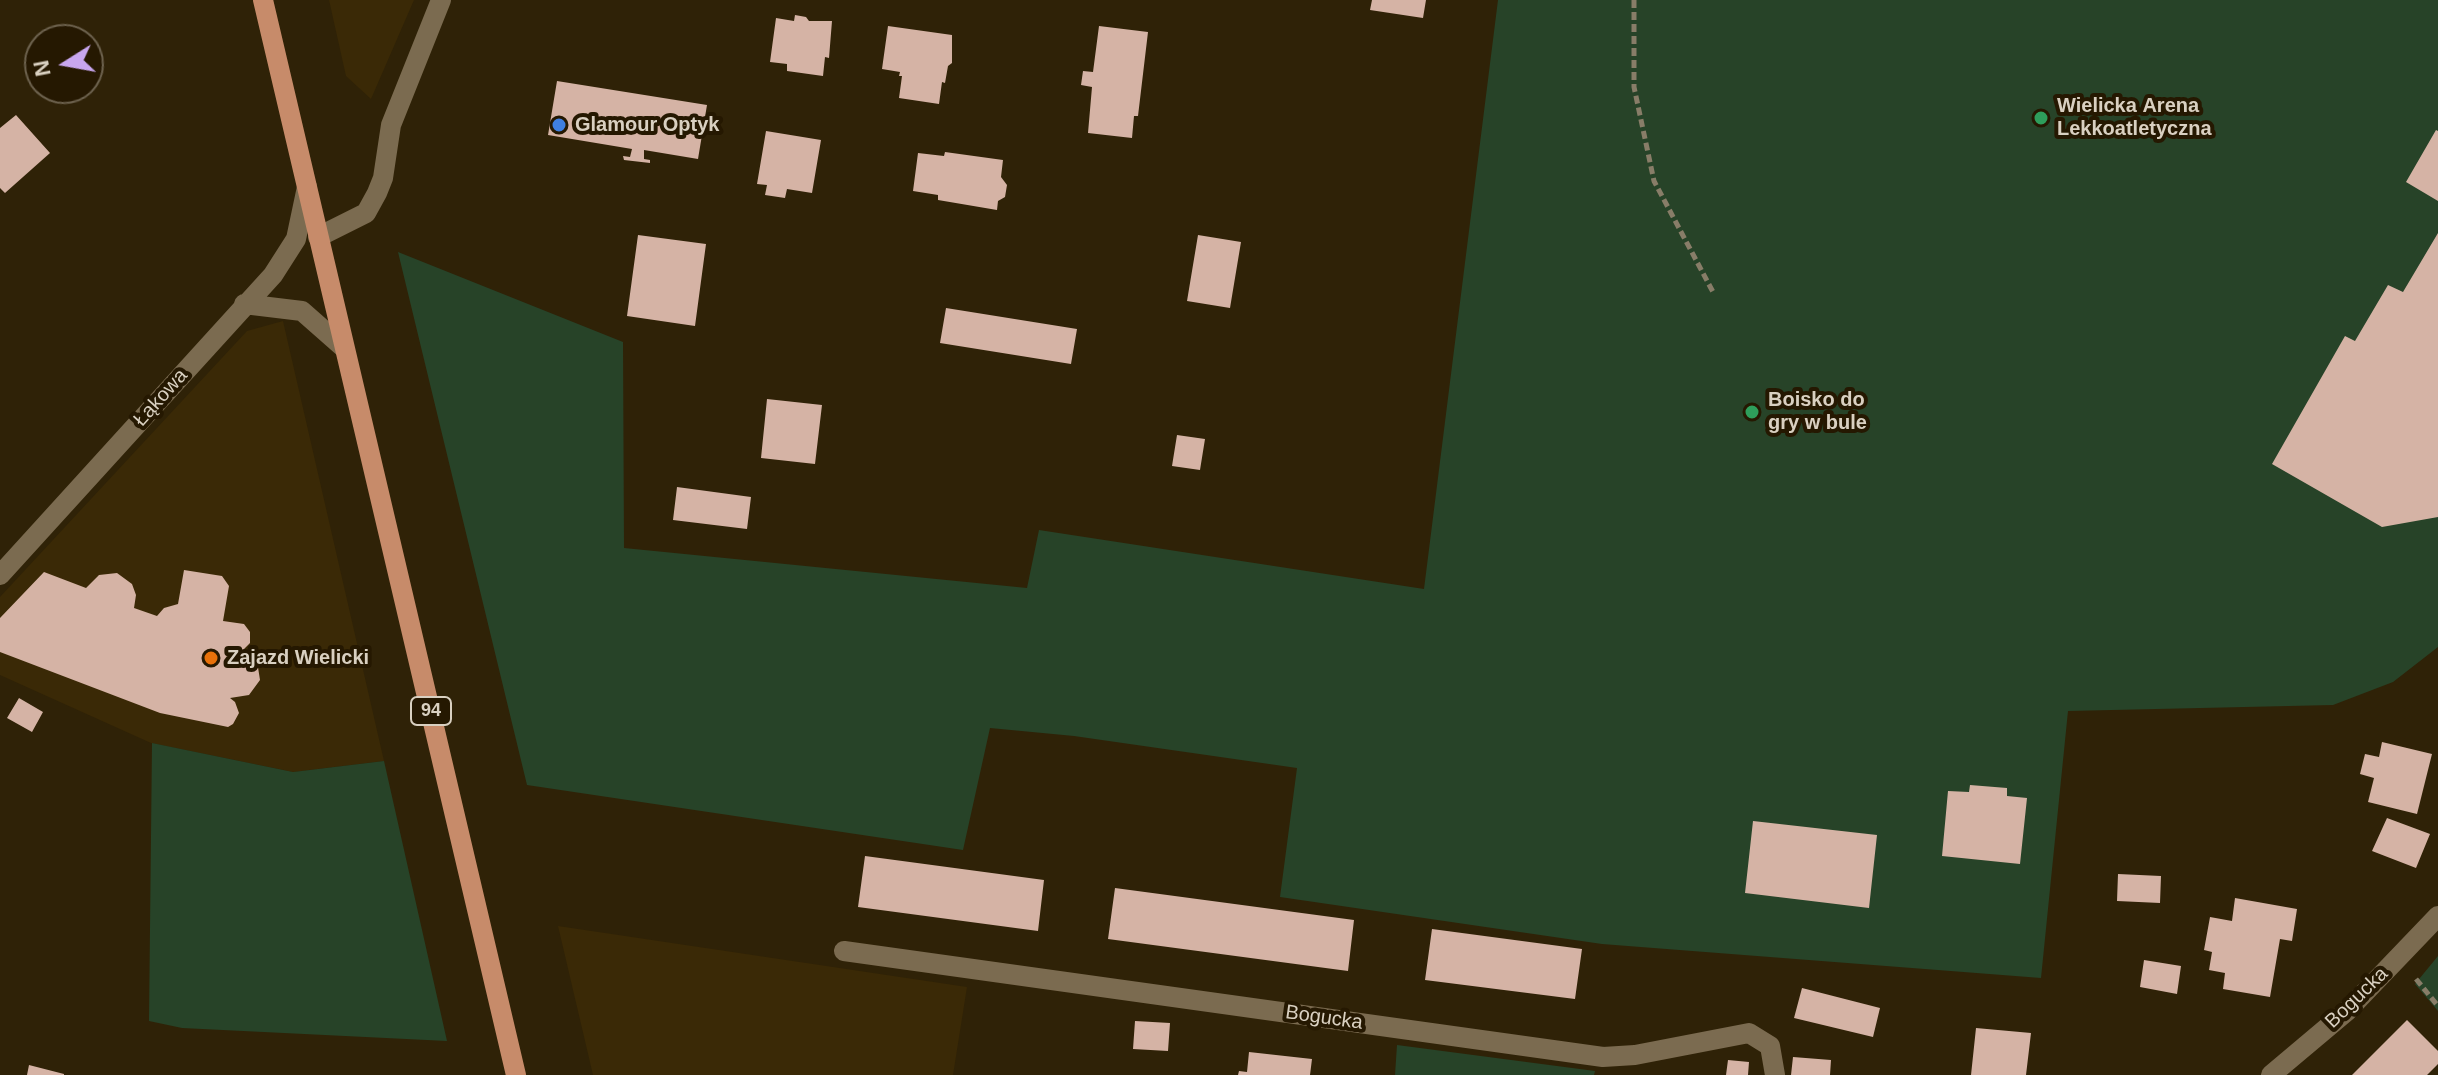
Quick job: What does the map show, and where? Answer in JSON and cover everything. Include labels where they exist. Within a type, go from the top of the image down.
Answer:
[{"type":"main road","name":"94","points":[[263,0],[516,1075]]},
{"type":"street","points":[[318,237],[366,213],[377,193],[383,178],[391,125],[441,0]]},
{"type":"street","name":"Łąkowa","points":[[0,575],[273,275],[296,239],[307,187]]},
{"type":"street","points":[[244,304],[302,311],[344,348]]},
{"type":"street","name":"Bogucka","points":[[2271,1075],[2347,1011],[2438,916]]},
{"type":"street","name":"Bogucka","points":[[844,951],[1603,1057],[1635,1055],[1749,1033],[1770,1046],[1775,1075]]},
{"type":"path","points":[[1634,0],[1634,87],[1654,181],[1713,292]]},
{"type":"path","points":[[2410,972],[2438,1006]]},
{"type":"shaded area","points":[[329,0],[414,0],[371,99],[346,76]]},
{"type":"shaded area","points":[[283,321],[384,761],[293,772],[151,743],[0,675],[0,597],[247,331]]},
{"type":"shaded area","points":[[558,926],[967,987],[953,1075],[593,1075]]},
{"type":"green space","points":[[1498,0],[2438,0],[2438,647],[2393,682],[2333,705],[2068,711],[2041,978],[1602,944],[1280,897],[1297,768],[1074,736],[990,728],[963,850],[527,785],[398,252],[623,342],[624,548],[1027,588],[1039,530],[1424,589]]},
{"type":"green space","points":[[152,743],[293,772],[384,761],[447,1041],[182,1028],[149,1021]]},
{"type":"green space","points":[[2438,956],[2438,1011],[2415,984]]},
{"type":"green space","points":[[1397,1045],[1595,1071],[1594,1075],[1395,1075]]},
{"type":"building","points":[[1372,0],[1426,0],[1423,18],[1370,10]]},
{"type":"building","points":[[795,15],[806,17],[809,21],[832,21],[829,58],[825,57],[823,76],[787,71],[787,64],[770,62],[776,18],[794,21]]},
{"type":"building","points":[[888,26],[952,35],[952,63],[948,66],[945,83],[942,82],[939,104],[899,98],[900,72],[882,69]]},
{"type":"building","points":[[1099,26],[1148,32],[1138,116],[1134,116],[1132,138],[1088,133],[1092,87],[1081,85],[1083,71],[1093,72]]},
{"type":"building","points":[[557,81],[707,105],[698,159],[644,150],[644,159],[650,160],[650,163],[624,160],[623,156],[630,157],[632,149],[548,135]]},
{"type":"building","points":[[16,115],[50,153],[5,193],[0,188],[0,128]]},
{"type":"building","points":[[766,131],[821,140],[812,193],[787,189],[785,198],[765,195],[767,185],[757,184]]},
{"type":"building","points":[[2438,131],[2438,201],[2406,182]]},
{"type":"building","points":[[945,152],[1003,160],[1001,177],[1007,185],[1005,197],[998,201],[997,210],[938,200],[938,195],[913,191],[918,153],[944,156]]},
{"type":"building","points":[[2438,233],[2438,517],[2382,527],[2272,464],[2345,336],[2355,341],[2388,285],[2403,292]]},
{"type":"building","points":[[638,235],[706,244],[695,326],[627,316]]},
{"type":"building","points":[[1198,235],[1241,242],[1230,308],[1187,301]]},
{"type":"building","points":[[946,308],[1077,329],[1071,364],[940,343]]},
{"type":"building","points":[[767,399],[822,405],[815,464],[761,458]]},
{"type":"building","points":[[1177,435],[1205,439],[1200,470],[1172,466]]},
{"type":"building","points":[[677,487],[751,497],[747,529],[673,520]]},
{"type":"building","name":"Zajazd Wielicki","points":[[184,570],[222,576],[229,586],[223,621],[244,624],[250,632],[250,643],[243,650],[257,661],[260,680],[249,695],[230,698],[239,713],[228,727],[160,713],[0,652],[0,618],[44,572],[86,588],[99,575],[117,573],[132,584],[136,595],[134,608],[157,616],[164,608],[178,604]]},
{"type":"building","points":[[19,698],[43,712],[32,732],[7,718]]},
{"type":"building","points":[[2382,742],[2432,754],[2417,814],[2368,802],[2374,778],[2360,774],[2365,754],[2379,757]]},
{"type":"building","points":[[1970,785],[2007,788],[2007,796],[2027,798],[2020,864],[1942,856],[1948,791],[1969,792]]},
{"type":"building","points":[[2387,818],[2430,834],[2416,868],[2372,851]]},
{"type":"building","points":[[1753,821],[1877,835],[1869,908],[1745,893]]},
{"type":"building","points":[[865,856],[1044,880],[1038,931],[858,907]]},
{"type":"building","points":[[2118,874],[2161,876],[2160,903],[2117,901]]},
{"type":"building","points":[[1115,888],[1354,920],[1348,971],[1108,939]]},
{"type":"building","points":[[2235,898],[2297,909],[2292,941],[2280,939],[2270,997],[2223,989],[2225,973],[2209,970],[2212,952],[2204,950],[2210,917],[2232,921]]},
{"type":"building","points":[[1432,929],[1582,949],[1575,999],[1425,980]]},
{"type":"building","points":[[2144,960],[2181,966],[2177,994],[2140,987]]},
{"type":"building","points":[[1802,988],[1880,1008],[1873,1037],[1794,1018]]},
{"type":"building","points":[[2407,1020],[2438,1051],[2438,1064],[2427,1075],[2352,1075]]},
{"type":"building","points":[[1135,1021],[1170,1023],[1168,1051],[1133,1049]]},
{"type":"building","points":[[1976,1028],[2031,1033],[2026,1075],[1971,1075]]},
{"type":"building","points":[[1249,1052],[1312,1059],[1310,1075],[1238,1075],[1239,1071],[1247,1072]]},
{"type":"building","points":[[1793,1057],[1831,1060],[1830,1075],[1791,1075]]},
{"type":"building","points":[[1728,1060],[1749,1062],[1748,1075],[1726,1075]]},
{"type":"building","points":[[29,1065],[64,1074],[64,1075],[27,1075]]},
{"type":"place","name":"Wielicka Arena Lekkoatletyczna","points":[[2041,118]]},
{"type":"place","name":"Glamour Optyk","points":[[559,125]]},
{"type":"place","name":"Boisko do gry w bule","points":[[1752,412]]},
{"type":"place","name":"Zajazd Wielicki","points":[[211,658]]}]
